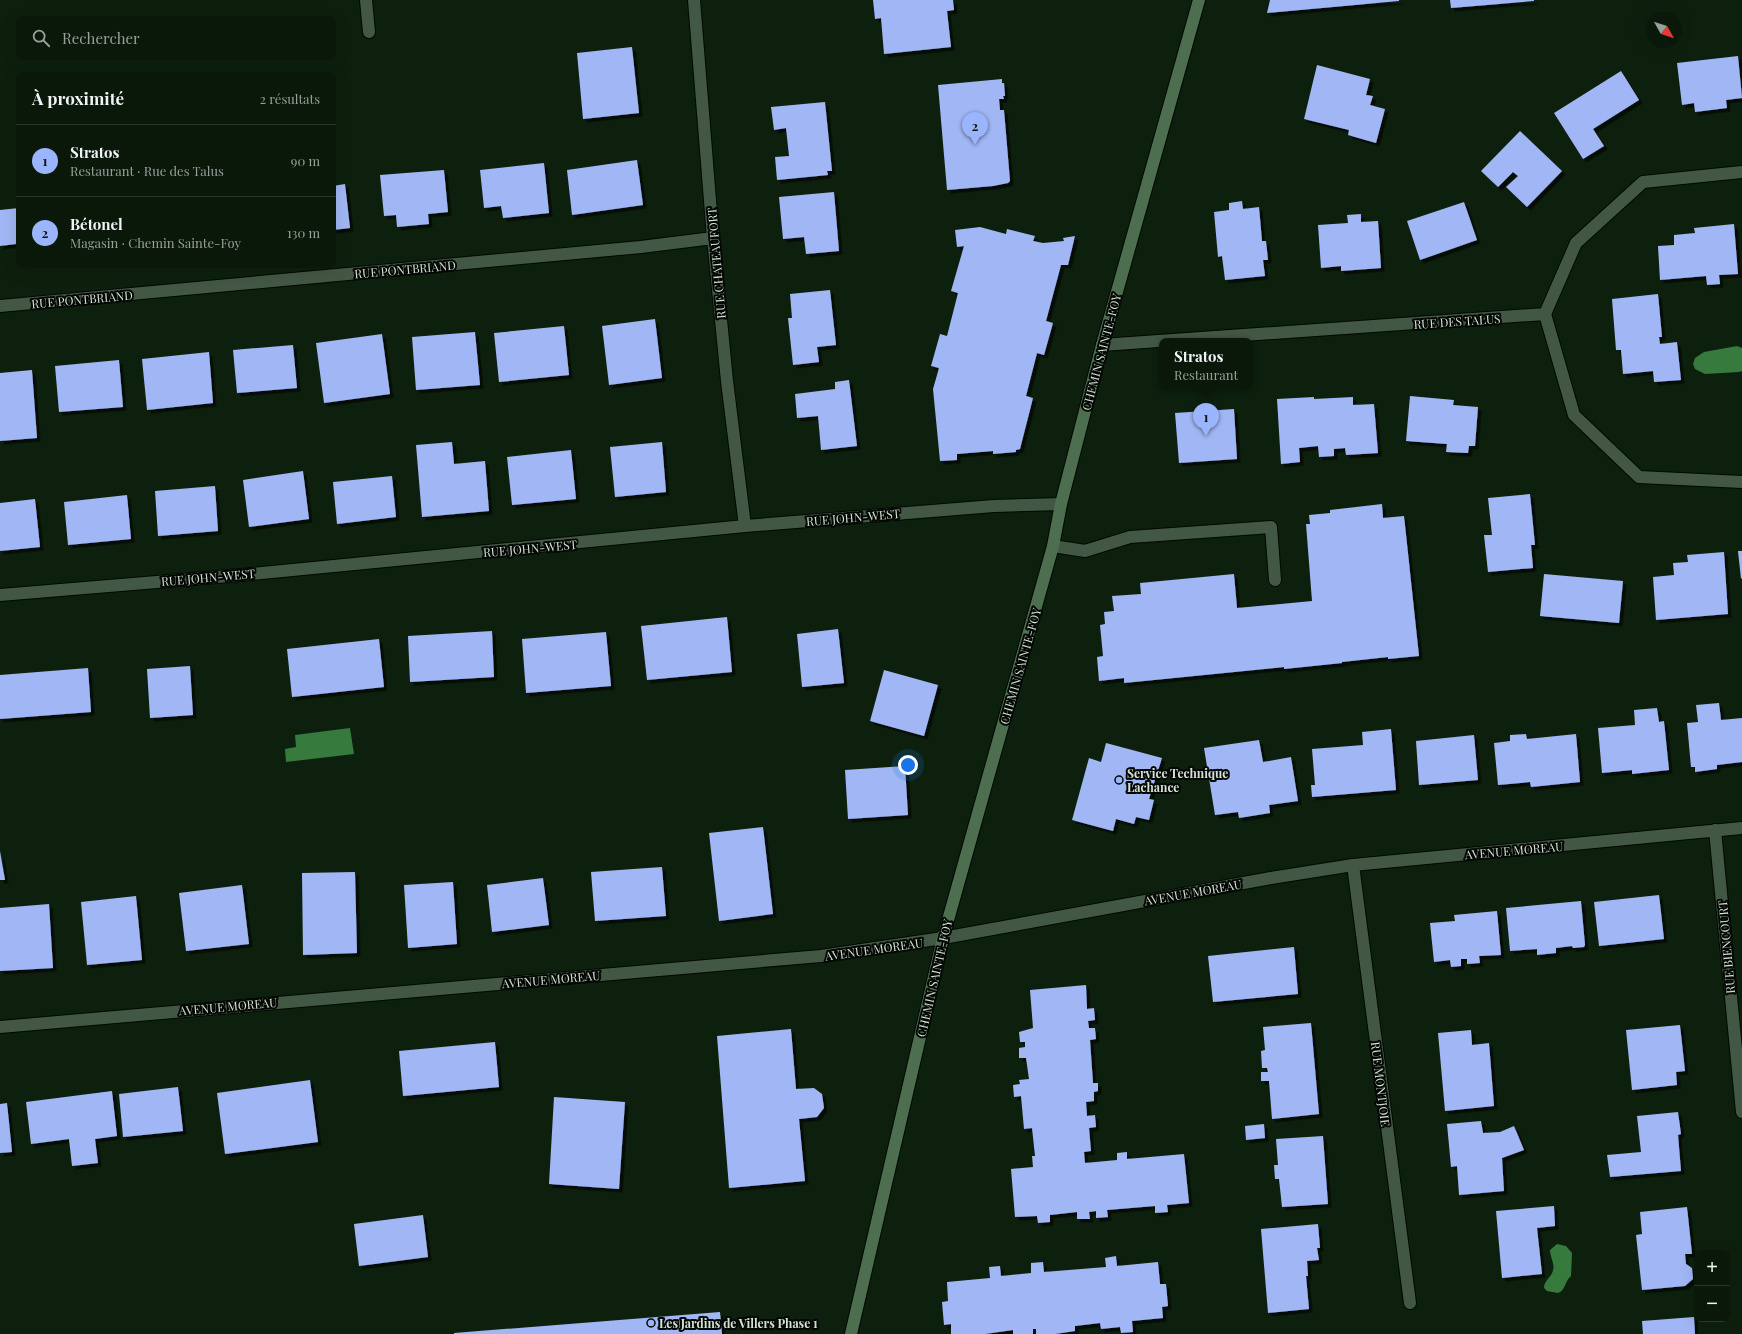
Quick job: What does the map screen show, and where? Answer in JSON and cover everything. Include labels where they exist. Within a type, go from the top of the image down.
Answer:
[{"type":"main road","name":"CHEMIN SAINTE-FOY","points":[[851,1334],[943,938],[1054,546],[1061,504],[1102,345],[1199,0]]},
{"type":"street","points":[[366,0],[369,32]]},
{"type":"street","name":"RUE CHATEAUFORT","points":[[694,0],[713,238],[727,381],[745,526]]},
{"type":"street","points":[[1742,172],[1643,182],[1576,243],[1545,314],[1574,415],[1639,477],[1742,482]]},
{"type":"street","name":"RUE PONTBRIAND","points":[[0,306],[633,248],[713,238]]},
{"type":"street","name":"RUE DES TALUS","points":[[1202,338],[1545,314]]},
{"type":"street","name":"RUE DES TALUS","points":[[1102,345],[1159,341]]},
{"type":"street","name":"RUE JOHN-WEST","points":[[0,595],[256,573],[745,526],[994,506],[1061,504]]},
{"type":"street","points":[[1054,546],[1085,551],[1130,537],[1271,527],[1275,580]]},
{"type":"street","name":"AVENUE MOREAU","points":[[0,1027],[821,956],[943,938],[1353,865],[1742,828]]},
{"type":"street","name":"RUE BIENCOURT","points":[[1715,830],[1742,1112]]},
{"type":"street","name":"RUE MONTJOIE","points":[[1353,865],[1410,1303]]},
{"type":"shaded area","points":[[1737,346],[1742,348],[1742,371],[1705,374],[1695,369],[1693,364],[1695,358],[1704,352]]},
{"type":"shaded area","points":[[350,728],[354,754],[286,762],[285,749],[296,747],[295,735]]},
{"type":"shaded area","points":[[1557,1244],[1566,1246],[1572,1253],[1571,1276],[1561,1292],[1558,1293],[1547,1291],[1544,1288],[1544,1285],[1551,1275],[1553,1268],[1550,1250]]},
{"type":"building","points":[[873,0],[953,0],[954,10],[947,11],[951,47],[884,54],[881,18],[875,19]]},
{"type":"building","points":[[1270,0],[1399,0],[1399,1],[1267,13]]},
{"type":"building","points":[[1450,0],[1534,0],[1534,1],[1451,8]]},
{"type":"building","points":[[632,47],[639,113],[583,119],[577,53]]},
{"type":"building","points":[[1738,56],[1742,98],[1726,100],[1727,108],[1695,112],[1694,103],[1682,105],[1677,63]]},
{"type":"building","points":[[1317,65],[1370,79],[1366,95],[1373,96],[1370,105],[1385,109],[1376,143],[1348,135],[1349,130],[1304,119]]},
{"type":"building","points":[[1621,71],[1639,100],[1593,129],[1604,146],[1583,159],[1554,113]]},
{"type":"building","points":[[1002,79],[1002,83],[1004,83],[1005,96],[1003,96],[1004,99],[999,99],[1000,110],[1004,110],[1010,181],[1008,183],[993,186],[947,190],[938,85]]},
{"type":"building","points":[[825,102],[832,171],[827,171],[828,175],[777,180],[775,157],[789,156],[786,128],[774,130],[771,107]]},
{"type":"building","points":[[1520,131],[1562,171],[1527,207],[1506,187],[1518,176],[1513,172],[1498,187],[1481,171]]},
{"type":"building","points":[[637,160],[643,205],[572,215],[567,170]]},
{"type":"building","points":[[544,163],[549,213],[503,218],[501,206],[484,208],[480,170]]},
{"type":"building","points":[[444,170],[448,212],[428,214],[429,224],[397,227],[396,215],[384,216],[380,175]]},
{"type":"building","points":[[345,184],[350,228],[336,230],[336,186]]},
{"type":"building","points":[[834,192],[839,251],[806,254],[804,237],[783,239],[779,197]]},
{"type":"building","points":[[1242,201],[1243,209],[1259,207],[1262,241],[1266,241],[1268,260],[1263,260],[1265,276],[1225,280],[1222,256],[1218,257],[1214,212],[1229,210],[1229,203]]},
{"type":"building","points":[[1464,202],[1477,240],[1420,260],[1407,221]]},
{"type":"building","points":[[16,208],[16,244],[0,246],[0,210]]},
{"type":"building","points":[[1361,214],[1361,222],[1378,221],[1381,268],[1341,271],[1341,266],[1321,268],[1318,225],[1348,223],[1347,215]]},
{"type":"building","points":[[1734,224],[1738,274],[1719,275],[1720,284],[1707,285],[1706,276],[1660,280],[1658,246],[1674,245],[1674,235],[1695,233],[1694,228]]},
{"type":"building","points":[[980,227],[1006,234],[1007,229],[1035,236],[1033,241],[1043,243],[1064,241],[1063,238],[1075,236],[1068,265],[1061,265],[1046,321],[1053,323],[1044,355],[1037,353],[1026,396],[1033,398],[1020,449],[1016,450],[1016,452],[993,454],[993,451],[957,454],[957,460],[940,461],[933,389],[939,368],[931,366],[940,334],[947,336],[958,293],[951,291],[964,246],[957,247],[955,230]]},
{"type":"building","points":[[830,290],[836,345],[817,347],[819,362],[793,365],[788,318],[792,318],[790,294]]},
{"type":"building","points":[[1658,294],[1662,337],[1659,337],[1660,344],[1677,342],[1681,380],[1654,382],[1653,371],[1623,374],[1621,350],[1616,350],[1612,299]]},
{"type":"building","points":[[655,319],[662,378],[609,385],[602,326]]},
{"type":"building","points":[[564,326],[569,375],[499,382],[494,333]]},
{"type":"building","points":[[475,332],[480,385],[416,390],[412,337]]},
{"type":"building","points":[[382,334],[390,394],[324,403],[316,343]]},
{"type":"building","points":[[293,345],[297,388],[237,393],[233,350]]},
{"type":"building","points":[[209,352],[213,403],[147,410],[142,359]]},
{"type":"building","points":[[119,360],[123,407],[59,412],[55,366]]},
{"type":"building","points":[[32,370],[37,438],[0,441],[0,373]]},
{"type":"building","points":[[849,380],[857,446],[821,450],[818,416],[797,418],[795,394],[835,389],[835,382]]},
{"type":"building","points":[[1410,396],[1454,400],[1453,405],[1478,407],[1475,446],[1469,446],[1468,453],[1446,452],[1447,444],[1406,441]]},
{"type":"building","points":[[1314,397],[1314,399],[1353,397],[1353,405],[1374,404],[1378,453],[1346,455],[1345,448],[1334,449],[1334,456],[1319,457],[1318,446],[1299,448],[1300,462],[1281,464],[1277,399]]},
{"type":"building","points":[[1234,409],[1237,459],[1179,463],[1175,413]]},
{"type":"building","points":[[452,442],[454,464],[485,461],[489,511],[422,517],[416,445]]},
{"type":"building","points":[[662,442],[666,492],[615,497],[610,447]]},
{"type":"building","points":[[571,450],[576,499],[512,505],[507,457]]},
{"type":"building","points":[[303,471],[309,519],[249,527],[243,480]]},
{"type":"building","points":[[392,476],[396,517],[337,524],[333,482]]},
{"type":"building","points":[[215,486],[218,531],[158,536],[155,491]]},
{"type":"building","points":[[1530,494],[1535,545],[1531,545],[1533,568],[1488,572],[1484,535],[1492,535],[1488,498]]},
{"type":"building","points":[[127,495],[131,539],[68,545],[64,502]]},
{"type":"building","points":[[35,499],[40,547],[0,551],[0,503]]},
{"type":"building","points":[[1382,504],[1383,518],[1404,516],[1419,656],[1388,659],[1388,657],[1284,669],[1284,667],[1124,683],[1124,678],[1099,681],[1097,657],[1103,656],[1100,625],[1105,624],[1104,612],[1114,611],[1112,596],[1141,594],[1140,583],[1234,574],[1237,608],[1312,601],[1306,524],[1310,524],[1309,515],[1330,513],[1330,510]]},
{"type":"building","points":[[1738,551],[1742,551],[1741,579]]},
{"type":"building","points":[[1724,552],[1728,614],[1656,620],[1653,577],[1674,575],[1673,563],[1688,562],[1687,555]]},
{"type":"building","points":[[1544,574],[1623,581],[1619,623],[1540,616]]},
{"type":"building","points":[[727,617],[732,672],[647,680],[641,626]]},
{"type":"building","points":[[838,629],[844,683],[802,687],[797,634]]},
{"type":"building","points":[[492,631],[494,677],[410,682],[408,636]]},
{"type":"building","points":[[606,632],[611,686],[526,693],[522,639]]},
{"type":"building","points":[[379,639],[384,687],[292,697],[287,649]]},
{"type":"building","points":[[190,666],[193,715],[150,718],[147,669]]},
{"type":"building","points":[[88,668],[91,712],[0,719],[0,675]]},
{"type":"building","points":[[884,670],[938,685],[924,736],[870,721]]},
{"type":"building","points":[[1719,703],[1721,720],[1742,718],[1742,762],[1717,765],[1717,769],[1695,772],[1695,767],[1691,767],[1687,723],[1698,722],[1696,705]]},
{"type":"building","points":[[1657,708],[1659,722],[1664,721],[1669,770],[1632,774],[1632,770],[1602,773],[1598,728],[1635,725],[1634,710]]},
{"type":"building","points":[[1391,729],[1396,790],[1312,797],[1311,785],[1315,785],[1312,749],[1363,745],[1362,732]]},
{"type":"building","points":[[1526,734],[1527,739],[1576,734],[1580,782],[1531,787],[1530,782],[1498,785],[1494,743],[1510,741],[1510,735]]},
{"type":"building","points":[[1474,735],[1478,780],[1419,785],[1416,741]]},
{"type":"building","points":[[1259,740],[1263,762],[1291,757],[1298,801],[1269,805],[1270,813],[1239,818],[1238,812],[1215,815],[1204,748]]},
{"type":"building","name":"Service Technique Lachance","points":[[1106,743],[1162,758],[1149,799],[1154,800],[1149,820],[1136,817],[1134,824],[1116,819],[1113,831],[1072,820],[1089,758],[1101,762]]},
{"type":"building","points":[[905,766],[908,815],[848,819],[845,770]]},
{"type":"building","points":[[763,827],[773,914],[719,921],[709,833]]},
{"type":"building","points":[[0,851],[5,880],[0,880]]},
{"type":"building","points":[[662,867],[666,916],[595,921],[591,872]]},
{"type":"building","points":[[355,872],[357,953],[303,955],[302,873]]},
{"type":"building","points":[[543,878],[549,925],[492,932],[487,885]]},
{"type":"building","points":[[453,882],[457,944],[408,948],[404,885]]},
{"type":"building","points":[[242,885],[249,944],[186,951],[179,893]]},
{"type":"building","points":[[1659,895],[1664,939],[1599,946],[1594,902]]},
{"type":"building","points":[[136,896],[142,960],[87,965],[81,902]]},
{"type":"building","points":[[1581,901],[1584,947],[1573,948],[1572,946],[1556,948],[1556,953],[1537,955],[1537,949],[1510,951],[1506,908]]},
{"type":"building","points":[[49,904],[53,968],[0,971],[0,908]]},
{"type":"building","points":[[1497,911],[1501,955],[1479,956],[1480,963],[1467,964],[1467,959],[1461,959],[1461,966],[1451,967],[1450,960],[1434,962],[1430,923],[1455,921],[1454,915]]},
{"type":"building","points":[[1294,947],[1298,994],[1213,1002],[1208,956]]},
{"type":"building","points":[[1086,985],[1087,1009],[1094,1008],[1095,1020],[1088,1021],[1089,1028],[1095,1028],[1096,1039],[1090,1040],[1093,1083],[1098,1083],[1098,1091],[1094,1092],[1094,1101],[1086,1102],[1087,1116],[1095,1115],[1096,1127],[1089,1128],[1091,1151],[1084,1152],[1085,1163],[1117,1160],[1117,1153],[1127,1152],[1127,1159],[1184,1154],[1189,1203],[1167,1205],[1168,1212],[1155,1213],[1155,1206],[1107,1210],[1108,1217],[1096,1218],[1096,1211],[1089,1212],[1090,1219],[1077,1219],[1077,1212],[1050,1215],[1050,1222],[1038,1223],[1037,1216],[1015,1217],[1011,1169],[1033,1167],[1032,1156],[1035,1156],[1032,1128],[1024,1129],[1021,1096],[1014,1097],[1013,1085],[1020,1084],[1019,1080],[1029,1079],[1026,1058],[1019,1058],[1019,1048],[1025,1047],[1025,1042],[1020,1042],[1019,1032],[1033,1028],[1030,990]]},
{"type":"building","points":[[1311,1023],[1319,1114],[1272,1119],[1269,1081],[1261,1081],[1261,1072],[1268,1072],[1267,1068],[1262,1068],[1261,1051],[1265,1050],[1263,1027]]},
{"type":"building","points":[[1680,1025],[1685,1071],[1676,1072],[1677,1085],[1632,1090],[1626,1030]]},
{"type":"building","points":[[791,1029],[796,1089],[814,1088],[822,1094],[824,1108],[817,1117],[799,1119],[805,1181],[729,1188],[717,1036]]},
{"type":"building","points":[[1471,1030],[1472,1045],[1489,1043],[1494,1106],[1445,1111],[1438,1033]]},
{"type":"building","points":[[495,1042],[499,1087],[403,1096],[399,1051]]},
{"type":"building","points":[[310,1080],[318,1142],[225,1154],[217,1093]]},
{"type":"building","points":[[178,1087],[183,1131],[123,1137],[119,1094]]},
{"type":"building","points":[[112,1091],[117,1136],[95,1139],[98,1163],[72,1166],[69,1139],[31,1144],[26,1102]]},
{"type":"building","points":[[554,1097],[625,1102],[619,1189],[549,1184]]},
{"type":"building","points":[[7,1103],[12,1152],[0,1153],[0,1104]]},
{"type":"building","points":[[1678,1112],[1681,1134],[1678,1135],[1681,1171],[1610,1177],[1607,1155],[1641,1152],[1637,1116]]},
{"type":"building","points":[[1481,1121],[1483,1133],[1500,1132],[1514,1126],[1524,1150],[1502,1158],[1504,1191],[1459,1195],[1457,1166],[1451,1167],[1447,1124]]},
{"type":"building","points":[[1264,1124],[1265,1138],[1246,1140],[1245,1126]]},
{"type":"building","points":[[1323,1136],[1328,1204],[1282,1207],[1279,1179],[1275,1179],[1274,1165],[1278,1165],[1276,1139]]},
{"type":"building","points":[[1554,1206],[1555,1226],[1537,1228],[1542,1274],[1502,1278],[1496,1211]]},
{"type":"building","points":[[1687,1207],[1692,1254],[1685,1254],[1686,1264],[1692,1268],[1693,1279],[1685,1286],[1642,1290],[1636,1235],[1642,1234],[1640,1212]]},
{"type":"building","points":[[423,1215],[428,1257],[359,1266],[354,1224]]},
{"type":"building","points":[[1318,1224],[1320,1248],[1317,1248],[1319,1260],[1307,1261],[1308,1276],[1306,1276],[1309,1309],[1268,1313],[1261,1229]]},
{"type":"building","points":[[1116,1256],[1117,1266],[1158,1262],[1160,1284],[1166,1284],[1168,1306],[1162,1307],[1163,1318],[1132,1321],[1133,1332],[1121,1333],[1120,1327],[1101,1329],[1100,1323],[1075,1326],[1075,1331],[1055,1334],[1036,1334],[1036,1329],[1033,1329],[1033,1334],[1013,1334],[1013,1330],[985,1334],[951,1334],[951,1324],[944,1325],[942,1302],[948,1301],[947,1282],[990,1278],[989,1267],[1000,1266],[1001,1276],[1031,1273],[1031,1263],[1043,1262],[1044,1272],[1106,1267],[1105,1258]]},
{"type":"building","name":"Les Jardins de Villers Phase 1","points":[[720,1312],[722,1334],[454,1334],[454,1333]]},
{"type":"building","points":[[1694,1317],[1695,1334],[1643,1334],[1642,1321]]},
{"type":"place","name":"Bétonel","points":[[975,145]]},
{"type":"place","name":"Stratos","points":[[1206,436]]},
{"type":"place","name":"Service Technique Lachance","points":[[1119,780]]},
{"type":"place","name":"Les Jardins de Villers Phase 1","points":[[651,1323]]}]
